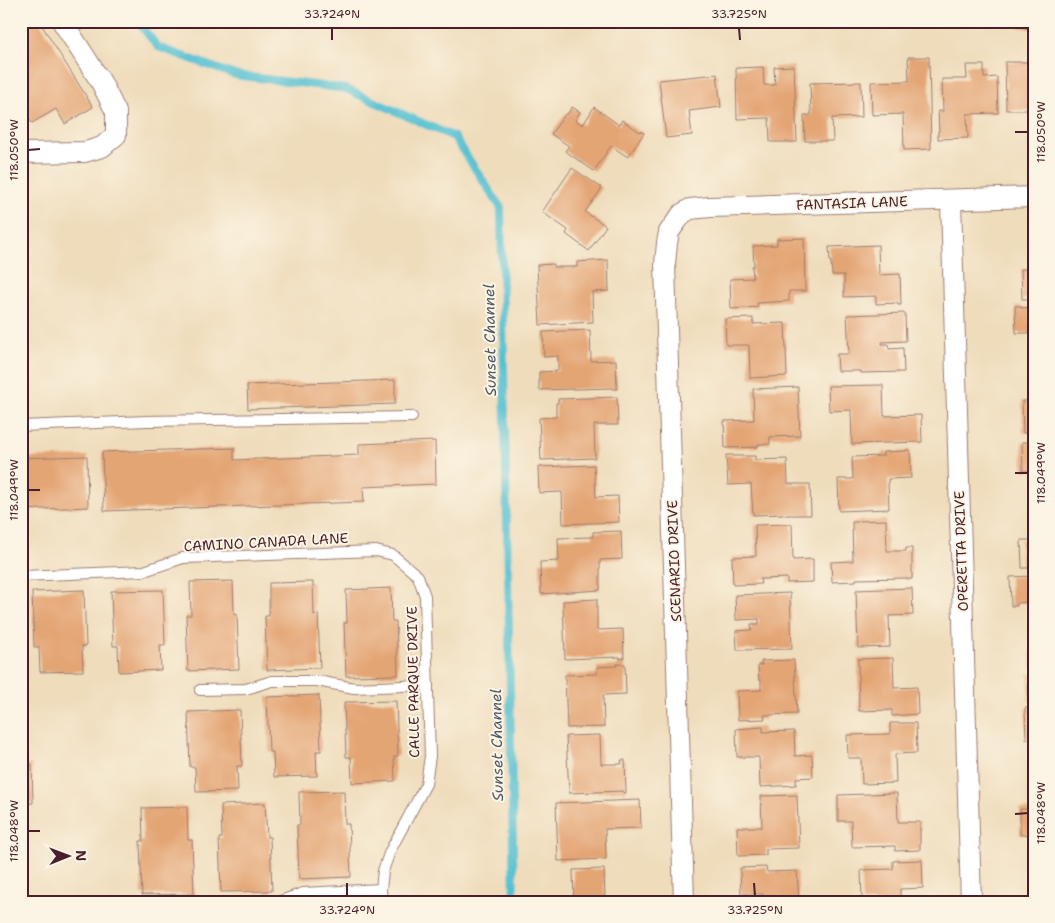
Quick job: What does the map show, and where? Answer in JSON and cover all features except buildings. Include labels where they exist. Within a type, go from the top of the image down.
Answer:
[{"type":"street","points":[[21,153],[85,152],[102,147],[116,135],[116,112],[101,82],[62,21]]},
{"type":"street","name":"FANTASIA LANE","points":[[675,222],[690,209],[710,207],[1034,197]]},
{"type":"street","name":"OPERETTA DRIVE","points":[[951,200],[971,902]]},
{"type":"street","name":"SCENARIO DRIVE","points":[[675,222],[669,232],[665,264],[684,902]]},
{"type":"lane","points":[[21,426],[147,421],[412,417]]},
{"type":"lane","name":"CAMINO CANADA LANE","points":[[21,576],[144,571],[183,558],[376,550],[393,555]]},
{"type":"lane","name":"CALLE PARQUE DRIVE","points":[[382,902],[383,871],[390,851],[426,784],[430,756],[425,596],[418,576],[393,555]]},
{"type":"lane","points":[[200,690],[246,689],[272,681],[317,681],[354,688],[428,685]]},
{"type":"lane","points":[[278,902],[303,893],[382,889]]},
{"type":"waterway","name":"Sunset Channel","points":[[137,21],[158,47],[235,75],[346,89],[454,137],[501,208],[514,902]]}]
